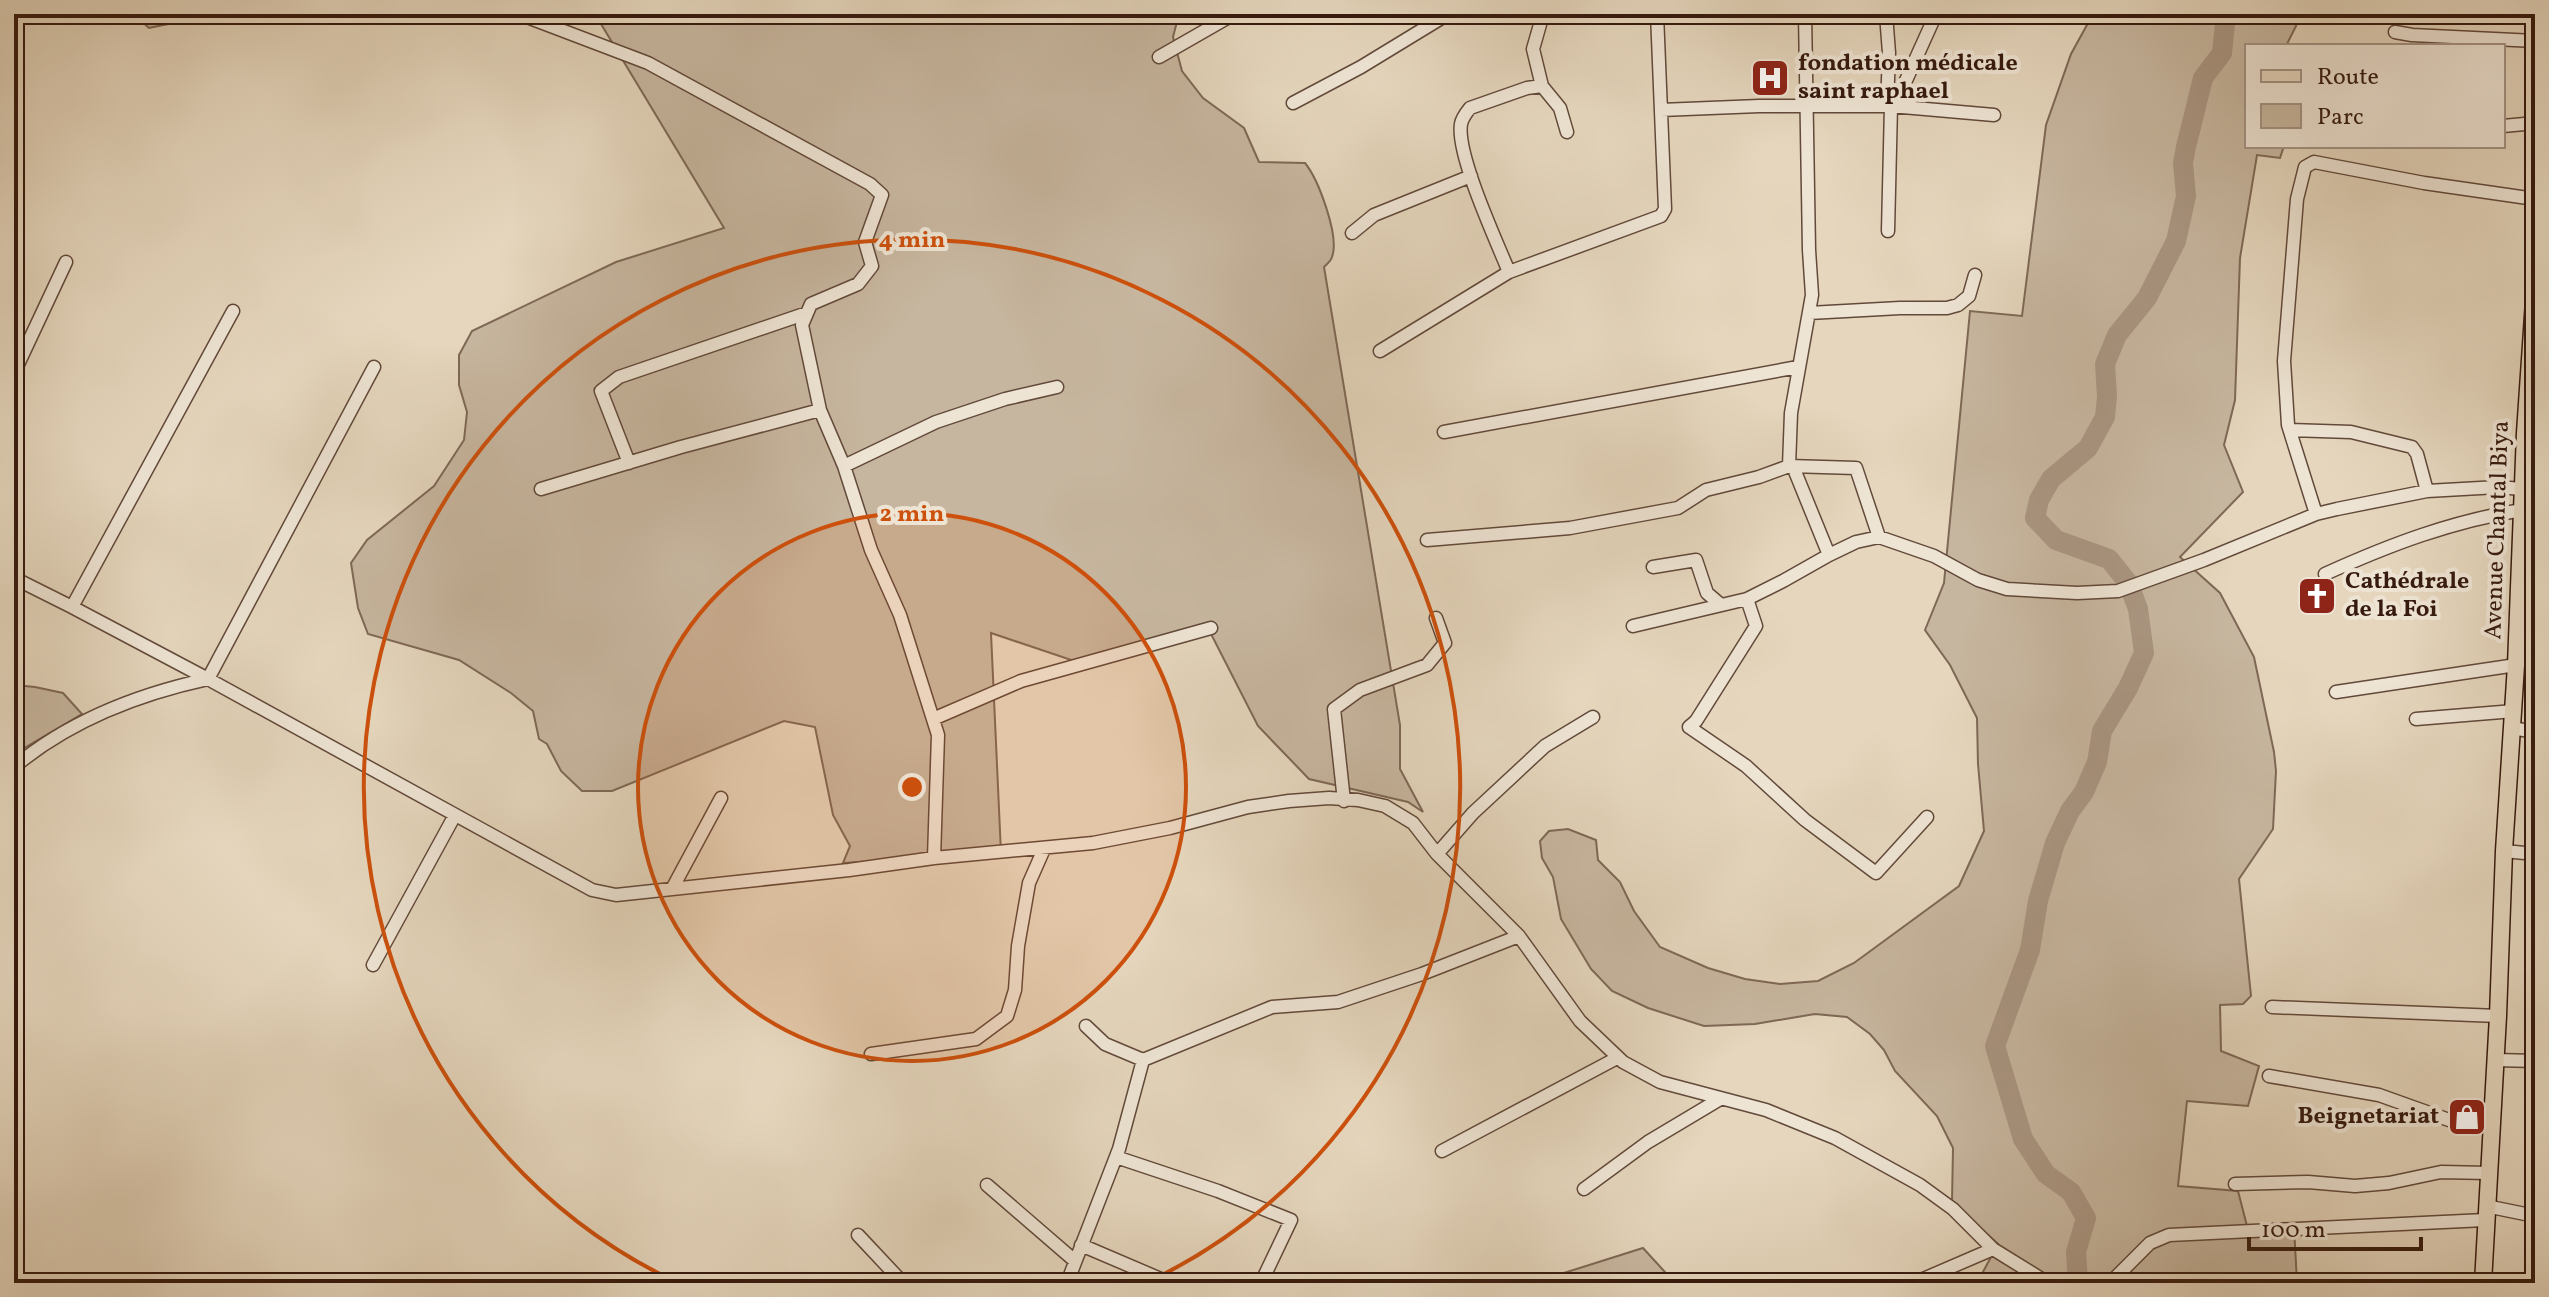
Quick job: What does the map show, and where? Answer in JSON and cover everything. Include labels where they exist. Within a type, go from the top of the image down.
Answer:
[{"type":"main road","name":"Avenue Chantal Biya","points":[[2483,1283],[2504,851],[2516,665],[2529,534],[2522,510],[2522,489],[2530,434],[2535,286]]},
{"type":"street","points":[[519,14],[648,63],[870,184],[882,195],[865,242],[872,266],[858,284],[811,304],[802,325],[820,410],[844,466],[871,550],[900,615],[938,735],[934,858]]},
{"type":"street","points":[[1159,57],[1234,14]]},
{"type":"street","points":[[1293,103],[1361,67],[1448,14]]},
{"type":"street","points":[[1543,14],[1533,49],[1542,86],[1560,108],[1567,132]]},
{"type":"street","points":[[1380,351],[1509,272],[1661,216],[1665,209],[1657,14]]},
{"type":"street","points":[[1789,466],[1791,413],[1812,295],[1805,14]]},
{"type":"street","points":[[1886,14],[1889,53],[1888,231]]},
{"type":"street","points":[[1889,106],[1903,87],[1936,14]]},
{"type":"street","points":[[2395,32],[2535,41]]},
{"type":"street","points":[[1509,272],[1471,176],[1460,127],[1470,108],[1527,88],[1542,86]]},
{"type":"street","points":[[1661,110],[1807,105],[1889,106],[1994,115]]},
{"type":"street","points":[[2505,126],[2535,123]]},
{"type":"street","points":[[2316,514],[2290,430],[2284,361],[2297,199],[2305,167],[2314,162],[2424,183],[2535,199]]},
{"type":"street","points":[[1352,233],[1374,215],[1471,176]]},
{"type":"street","points":[[14,373],[66,262]]},
{"type":"street","points":[[1809,313],[1947,308],[1958,305],[1969,296],[1975,275]]},
{"type":"street","points":[[72,607],[233,311]]},
{"type":"street","points":[[629,463],[601,391],[619,377],[807,313]]},
{"type":"street","points":[[14,767],[98,714],[161,689],[208,679],[374,367]]},
{"type":"street","points":[[1444,432],[1798,367]]},
{"type":"street","points":[[844,466],[936,422],[1005,399],[1057,387]]},
{"type":"street","points":[[541,489],[820,410]]},
{"type":"street","points":[[2290,430],[2351,432],[2412,447],[2417,454],[2427,491]]},
{"type":"street","points":[[1789,466],[1794,469],[1829,555]]},
{"type":"street","points":[[1427,540],[1570,528],[1678,508],[1706,490],[1789,466],[1856,468],[1879,537]]},
{"type":"street","points":[[1633,626],[1747,599],[1856,542],[1879,537],[1934,556],[1978,580],[2007,589],[2077,593],[2118,591],[2316,514],[2427,491],[2498,487],[2522,489]]},
{"type":"street","points":[[2325,574],[2388,545],[2449,525],[2522,510]]},
{"type":"street","points":[[1653,567],[1696,560],[1707,593],[1721,605]]},
{"type":"street","points":[[14,578],[208,679],[592,890],[616,895],[1093,843],[1170,828],[1248,807],[1289,801],[1329,798],[1385,806],[1413,823],[1437,854],[1519,936],[1551,985],[1580,1021],[1617,1058],[1660,1082],[1766,1110],[1810,1127],[1884,1164],[1953,1209],[1993,1249],[2048,1283]]},
{"type":"street","points":[[1747,599],[1756,626],[1696,721],[1689,727],[1746,766],[1805,820],[1876,873],[1927,817]]},
{"type":"street","points":[[1344,801],[1334,709],[1360,690],[1427,665],[1445,643],[1436,618]]},
{"type":"street","points":[[933,719],[1021,681],[1211,628]]},
{"type":"street","points":[[2336,692],[2516,665]]},
{"type":"street","points":[[2416,719],[2514,711]]},
{"type":"street","points":[[1437,854],[1473,813],[1545,746],[1593,717]]},
{"type":"street","points":[[2512,728],[2535,732]]},
{"type":"street","points":[[672,889],[721,798]]},
{"type":"street","points":[[373,965],[455,815]]},
{"type":"street","points":[[871,1054],[976,1039],[1007,1016],[1015,990],[1018,946],[1029,883],[1044,849]]},
{"type":"street","points":[[2504,851],[2535,854]]},
{"type":"street","points":[[1086,1026],[1105,1044],[1143,1060],[1272,1007],[1338,1002],[1422,974],[1519,936]]},
{"type":"street","points":[[2272,1007],[2498,1016]]},
{"type":"street","points":[[1442,1151],[1617,1058]]},
{"type":"street","points":[[1067,1283],[1116,1157],[1143,1060]]},
{"type":"street","points":[[2496,1060],[2535,1061]]},
{"type":"street","points":[[2269,1076],[2379,1095],[2449,1120],[2493,1125]]},
{"type":"street","points":[[1584,1189],[1648,1142],[1720,1099]]},
{"type":"street","points":[[1116,1157],[1218,1191],[1291,1220],[1261,1283]]},
{"type":"street","points":[[2235,1184],[2308,1182],[2355,1186],[2389,1183],[2441,1172],[2489,1173]]},
{"type":"street","points":[[987,1185],[1075,1261]]},
{"type":"street","points":[[2110,1283],[2150,1243],[2169,1235],[2486,1213],[2535,1216]]},
{"type":"street","points":[[858,1235],[903,1283]]},
{"type":"street","points":[[1081,1245],[1170,1283]]},
{"type":"street","points":[[1914,1283],[1993,1249]]},
{"type":"street","points":[[14,1275],[23,1283]]},
{"type":"green space","points":[[133,14],[186,14],[178,22],[149,28]]},
{"type":"green space","points":[[595,14],[1179,14],[1173,37],[1182,71],[1203,98],[1244,128],[1259,162],[1305,163],[1326,208],[1334,248],[1324,267],[1400,725],[1400,769],[1423,812],[1408,802],[1309,779],[1258,726],[1209,630],[1086,665],[991,633],[1001,853],[843,863],[850,846],[833,815],[815,727],[784,721],[612,791],[582,791],[561,771],[547,744],[539,739],[533,711],[511,693],[459,660],[368,634],[358,608],[351,563],[367,540],[434,486],[464,440],[467,412],[459,385],[459,355],[472,331],[616,262],[724,228]]},
{"type":"green space","points":[[2093,14],[2302,14],[2287,44],[2245,44],[2245,148],[2283,148],[2280,158],[2257,155],[2240,258],[2235,400],[2224,445],[2243,492],[2180,557],[2220,593],[2254,657],[2274,752],[2273,829],[2239,879],[2251,996],[2243,1004],[2220,1005],[2221,1051],[2259,1066],[2248,1106],[2187,1101],[2178,1186],[2238,1191],[2248,1230],[2294,1227],[2297,1282],[2330,1278],[2330,1283],[1977,1283],[1998,1244],[1952,1202],[1953,1148],[1937,1116],[1895,1071],[1884,1050],[1870,1034],[1847,1017],[1815,1014],[1755,1024],[1704,1026],[1648,1008],[1612,991],[1591,969],[1561,919],[1553,877],[1542,858],[1540,841],[1549,831],[1568,829],[1596,840],[1598,860],[1620,882],[1634,911],[1660,947],[1708,968],[1745,979],[1780,984],[1818,981],[1854,963],[1959,886],[1984,831],[1977,718],[1950,665],[1925,630],[1944,583],[1970,311],[2022,316],[2046,125],[2071,54]]},
{"type":"green space","points":[[14,685],[63,693],[82,714],[14,754]]},
{"type":"green space","points":[[1643,1248],[1675,1283],[1542,1283],[1548,1278]]},
{"type":"waterway","points":[[2129,584],[2109,559],[2056,540],[2035,518],[2039,500],[2051,479],[2088,448],[2105,417],[2105,364],[2117,335],[2147,298],[2176,241],[2186,196],[2183,163],[2186,147],[2203,78],[2222,53],[2226,14]]},
{"type":"waterway","points":[[2078,1283],[2076,1252],[2086,1218],[2071,1192],[2046,1174],[2023,1139],[1995,1046],[2030,950],[2038,901],[2055,843],[2097,762],[2102,731],[2128,688],[2144,653],[2138,609],[2131,590]]},
{"type":"place","name":"fondation médicale saint raphael","points":[[1770,78]]},
{"type":"place","name":"Cathédrale de la Foi","points":[[2317,596]]},
{"type":"place","name":"Beignetariat","points":[[2467,1117]]}]
